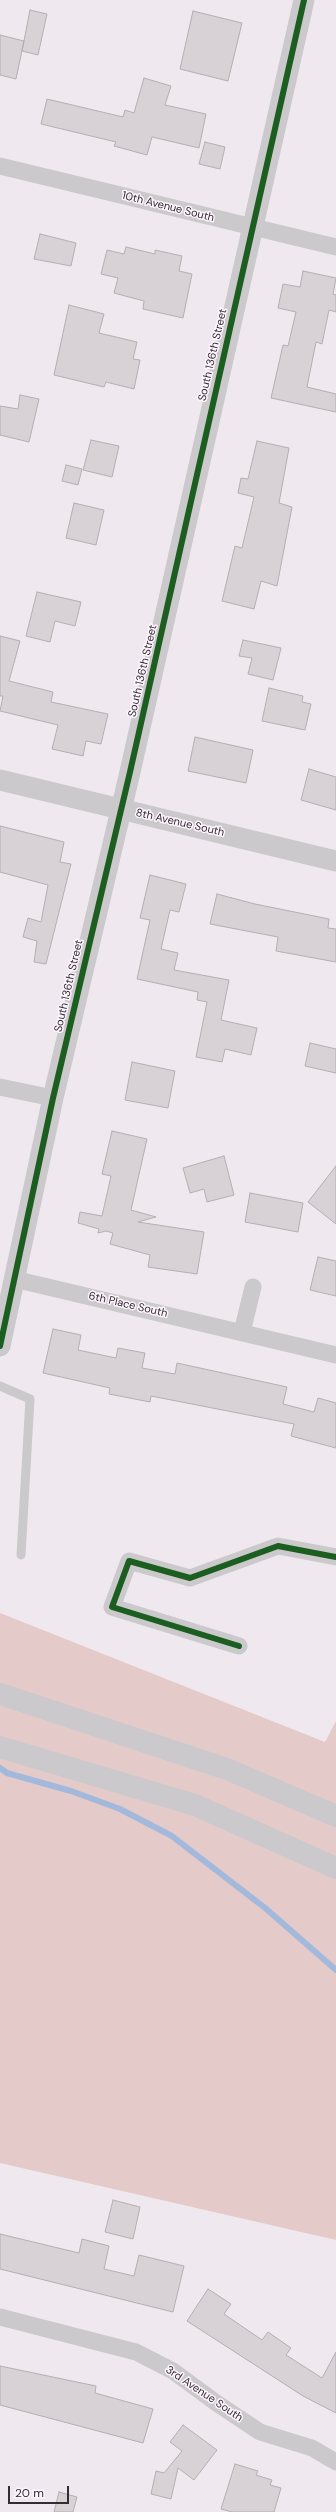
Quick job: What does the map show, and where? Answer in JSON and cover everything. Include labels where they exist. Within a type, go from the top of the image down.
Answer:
[{"type":"highway","points":[[0,1694],[227,1769],[336,1816]]},
{"type":"highway","points":[[0,1747],[195,1805],[336,1868]]},
{"type":"street","name":"South 136th Street","points":[[0,1346],[53,1098],[304,0]]},
{"type":"street","name":"10th Avenue South","points":[[0,166],[252,228],[336,247]]},
{"type":"street","name":"8th Avenue South","points":[[0,780],[336,861]]},
{"type":"street","points":[[0,1087],[53,1098]]},
{"type":"street","name":"6th Place South","points":[[14,1279],[336,1355]]},
{"type":"street","points":[[242,1332],[253,1286]]},
{"type":"street","points":[[239,1646],[112,1607],[129,1561],[190,1578],[278,1546],[336,1557]]},
{"type":"street","name":"3rd Avenue South","points":[[0,2317],[136,2352],[173,2371],[215,2402],[260,2432],[312,2448],[336,2462]]},
{"type":"lane","points":[[0,1386],[30,1399],[21,1555]]},
{"type":"shaded area","points":[[0,1613],[325,1742],[336,1721],[336,2240],[0,2163]]},
{"type":"building","points":[[30,10],[47,14],[38,55],[22,51]]},
{"type":"building","points":[[193,11],[242,23],[228,81],[180,69]]},
{"type":"building","points":[[0,35],[24,41],[16,79],[0,75]]},
{"type":"building","points":[[144,78],[171,86],[165,105],[206,114],[199,148],[152,137],[147,155],[114,146],[116,142],[41,124],[47,99],[123,117],[125,110],[134,113]]},
{"type":"building","points":[[205,142],[225,147],[220,169],[199,164]]},
{"type":"building","points":[[40,234],[76,243],[71,266],[34,259]]},
{"type":"building","points":[[126,247],[155,254],[155,250],[182,256],[179,271],[192,274],[183,318],[143,309],[144,301],[114,293],[118,278],[101,274],[107,250],[124,254]]},
{"type":"building","points":[[303,271],[336,278],[333,294],[336,295],[336,312],[329,310],[322,344],[316,342],[307,387],[336,394],[336,412],[271,398],[283,345],[288,346],[296,312],[278,308],[283,284],[300,287]]},
{"type":"building","points":[[69,305],[104,314],[99,333],[137,342],[133,359],[140,360],[134,389],[106,382],[104,387],[54,375]]},
{"type":"building","points":[[20,395],[39,399],[29,442],[0,435],[0,406],[18,409]]},
{"type":"building","points":[[91,440],[119,446],[112,477],[83,470]]},
{"type":"building","points":[[257,441],[289,448],[279,503],[292,507],[277,586],[261,581],[254,609],[222,601],[235,546],[242,548],[254,497],[238,493],[241,478],[248,479]]},
{"type":"building","points":[[66,465],[82,469],[78,485],[62,481]]},
{"type":"building","points":[[74,503],[104,510],[96,545],[66,538]]},
{"type":"building","points":[[37,592],[81,602],[75,626],[55,621],[50,642],[26,636]]},
{"type":"building","points":[[0,636],[20,641],[9,681],[53,692],[51,702],[108,714],[101,744],[86,741],[83,756],[52,749],[58,725],[0,711],[3,696],[0,696]]},
{"type":"building","points":[[243,640],[281,648],[273,680],[248,674],[252,658],[239,656]]},
{"type":"building","points":[[269,688],[303,696],[302,702],[311,704],[305,730],[262,721]]},
{"type":"building","points":[[195,737],[253,750],[246,783],[188,771]]},
{"type":"building","points":[[309,769],[336,777],[336,810],[301,800]]},
{"type":"building","points":[[0,826],[64,842],[60,862],[71,864],[46,964],[34,962],[37,941],[23,937],[28,918],[41,922],[48,885],[0,872]]},
{"type":"building","points":[[150,875],[186,884],[179,912],[170,910],[161,949],[178,953],[174,970],[229,980],[221,1020],[257,1028],[251,1055],[225,1049],[222,1062],[196,1057],[207,1002],[197,1000],[198,992],[137,979],[150,920],[140,918]]},
{"type":"building","points":[[217,894],[255,904],[329,919],[328,928],[336,929],[336,962],[276,951],[278,937],[210,924]]},
{"type":"building","points":[[310,1043],[336,1049],[336,1073],[305,1066]]},
{"type":"building","points":[[132,1062],[175,1071],[168,1108],[125,1100]]},
{"type":"building","points":[[112,1131],[147,1139],[131,1210],[156,1217],[138,1222],[204,1232],[197,1274],[148,1267],[150,1255],[110,1244],[113,1233],[106,1231],[98,1233],[99,1229],[78,1223],[80,1212],[102,1216],[111,1176],[102,1174]]},
{"type":"building","points":[[224,1156],[234,1195],[207,1202],[204,1189],[190,1193],[183,1168]]},
{"type":"building","points":[[336,1166],[336,1224],[308,1202]]},
{"type":"building","points":[[250,1193],[303,1203],[298,1232],[245,1222]]},
{"type":"building","points":[[318,1257],[336,1261],[336,1296],[310,1290]]},
{"type":"building","points":[[53,1329],[81,1335],[78,1350],[116,1358],[118,1348],[145,1353],[142,1368],[175,1374],[177,1363],[287,1387],[283,1404],[314,1412],[318,1398],[336,1403],[336,1448],[291,1436],[294,1424],[151,1396],[150,1402],[109,1394],[110,1388],[43,1373]]},
{"type":"building","points":[[113,2200],[140,2207],[133,2239],[105,2232]]},
{"type":"building","points":[[0,2234],[79,2253],[82,2239],[109,2246],[104,2269],[134,2276],[139,2255],[184,2266],[173,2312],[0,2269]]},
{"type":"building","points":[[208,2289],[231,2304],[224,2314],[262,2340],[268,2332],[291,2348],[286,2355],[322,2378],[336,2352],[336,2413],[303,2396],[187,2321]]},
{"type":"building","points":[[0,2366],[96,2386],[95,2393],[153,2409],[143,2443],[0,2405]]},
{"type":"building","points":[[183,2425],[217,2450],[194,2480],[178,2468],[171,2499],[151,2494],[156,2471],[164,2473],[182,2451],[170,2442]]},
{"type":"building","points":[[235,2464],[258,2471],[256,2475],[272,2480],[270,2485],[281,2488],[274,2512],[232,2512],[221,2509]]},
{"type":"building","points":[[59,2492],[77,2497],[73,2512],[54,2512]]},
{"type":"waterway","points":[[0,1768],[7,1773],[71,1791],[120,1809],[172,1836],[264,1907],[336,1970]]},
{"type":"cycle path","points":[[0,1346],[53,1098],[130,772],[304,0]]},
{"type":"cycle path","points":[[239,1646],[112,1607],[129,1561],[190,1578],[278,1546],[336,1557]]}]
